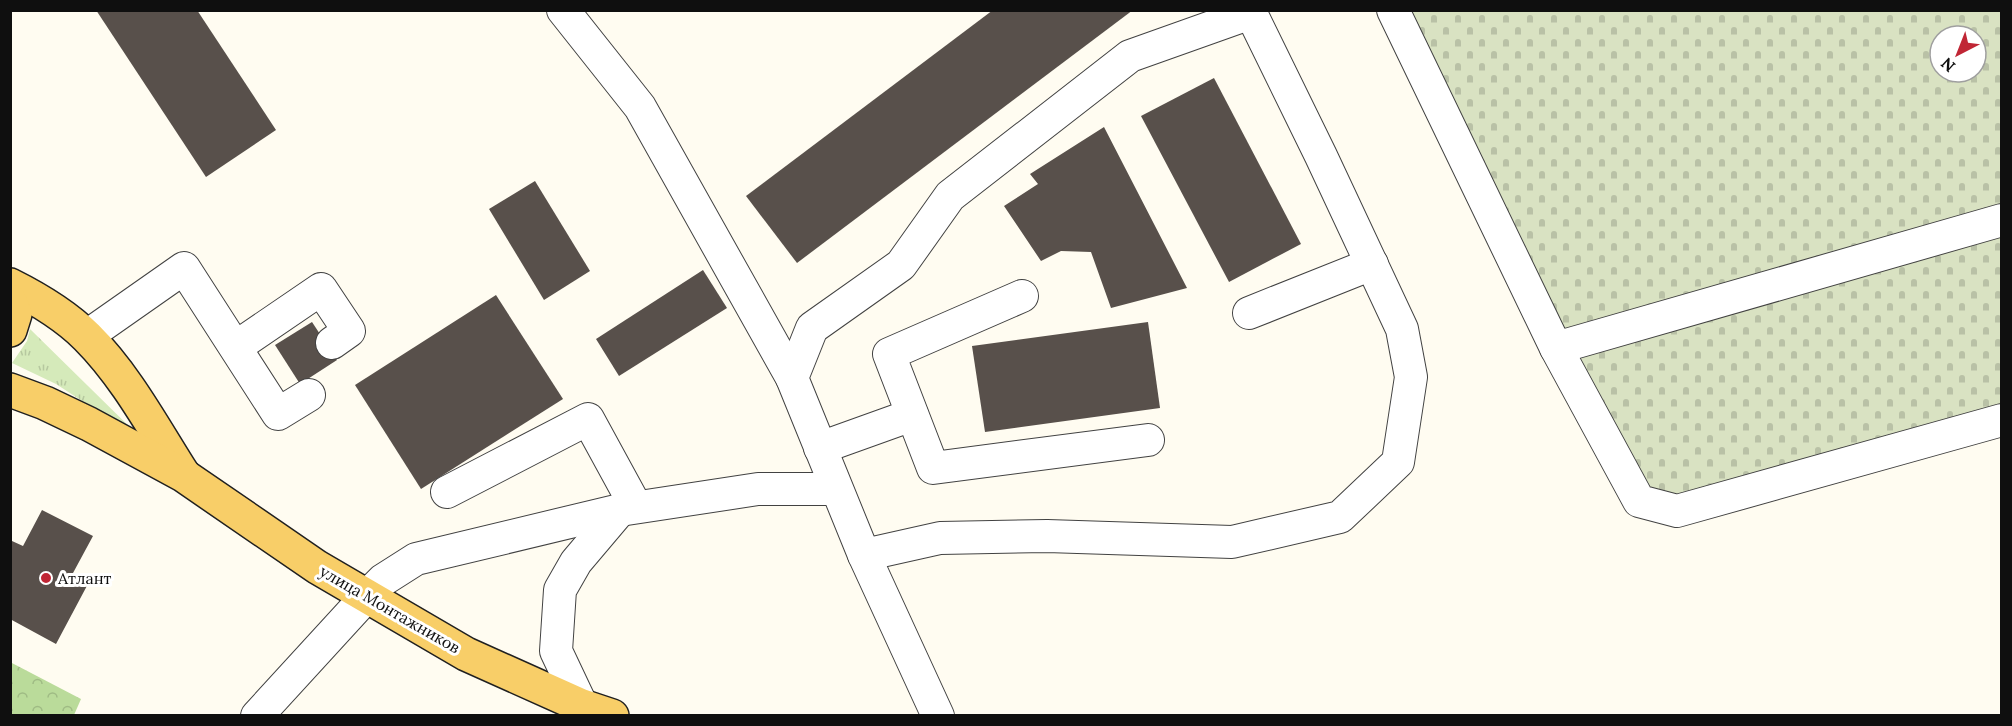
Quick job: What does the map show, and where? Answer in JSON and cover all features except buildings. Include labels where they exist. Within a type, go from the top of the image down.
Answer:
[{"type":"main road","name":"улица Монтажников","points":[[10,285],[42,302],[87,336],[122,378],[183,475]]},
{"type":"main road","points":[[10,301],[15,315],[10,330]]},
{"type":"main road","name":"улица Монтажников","points":[[10,390],[81,420],[183,475],[317,567],[466,654],[597,711]]},
{"type":"street","points":[[563,10],[640,108],[792,378],[864,555],[938,716]]},
{"type":"street","points":[[1393,10],[1556,348],[1639,501],[1677,511],[2001,420]]},
{"type":"street","points":[[792,378],[812,328],[901,265],[950,196],[1130,56],[1251,12],[1402,329],[1411,377],[1398,462],[1340,517],[1232,542],[1047,536],[940,538],[864,555]]},
{"type":"street","points":[[1556,348],[2001,219]]},
{"type":"street","points":[[1249,313],[1372,264]]},
{"type":"street","points":[[87,336],[184,268],[278,414],[309,395]]},
{"type":"street","points":[[236,347],[321,289],[349,332],[332,343]]},
{"type":"street","points":[[1022,296],[890,354],[933,468],[1148,440]]},
{"type":"street","points":[[820,448],[912,415]]},
{"type":"street","points":[[447,492],[588,419],[628,509]]},
{"type":"street","points":[[257,716],[383,580],[416,559],[628,509],[758,489],[836,489]]},
{"type":"street","points":[[597,711],[556,651],[560,590],[576,562],[628,509]]},
{"type":"green space","points":[[1399,11],[2001,11],[2001,419],[1643,515]]},
{"type":"green space","points":[[30,329],[144,441],[56,384],[12,363],[27,341]]},
{"type":"green space","points":[[10,662],[81,699],[74,715],[11,715]]},
{"type":"place","name":"Атлант","points":[[46,578]]}]
